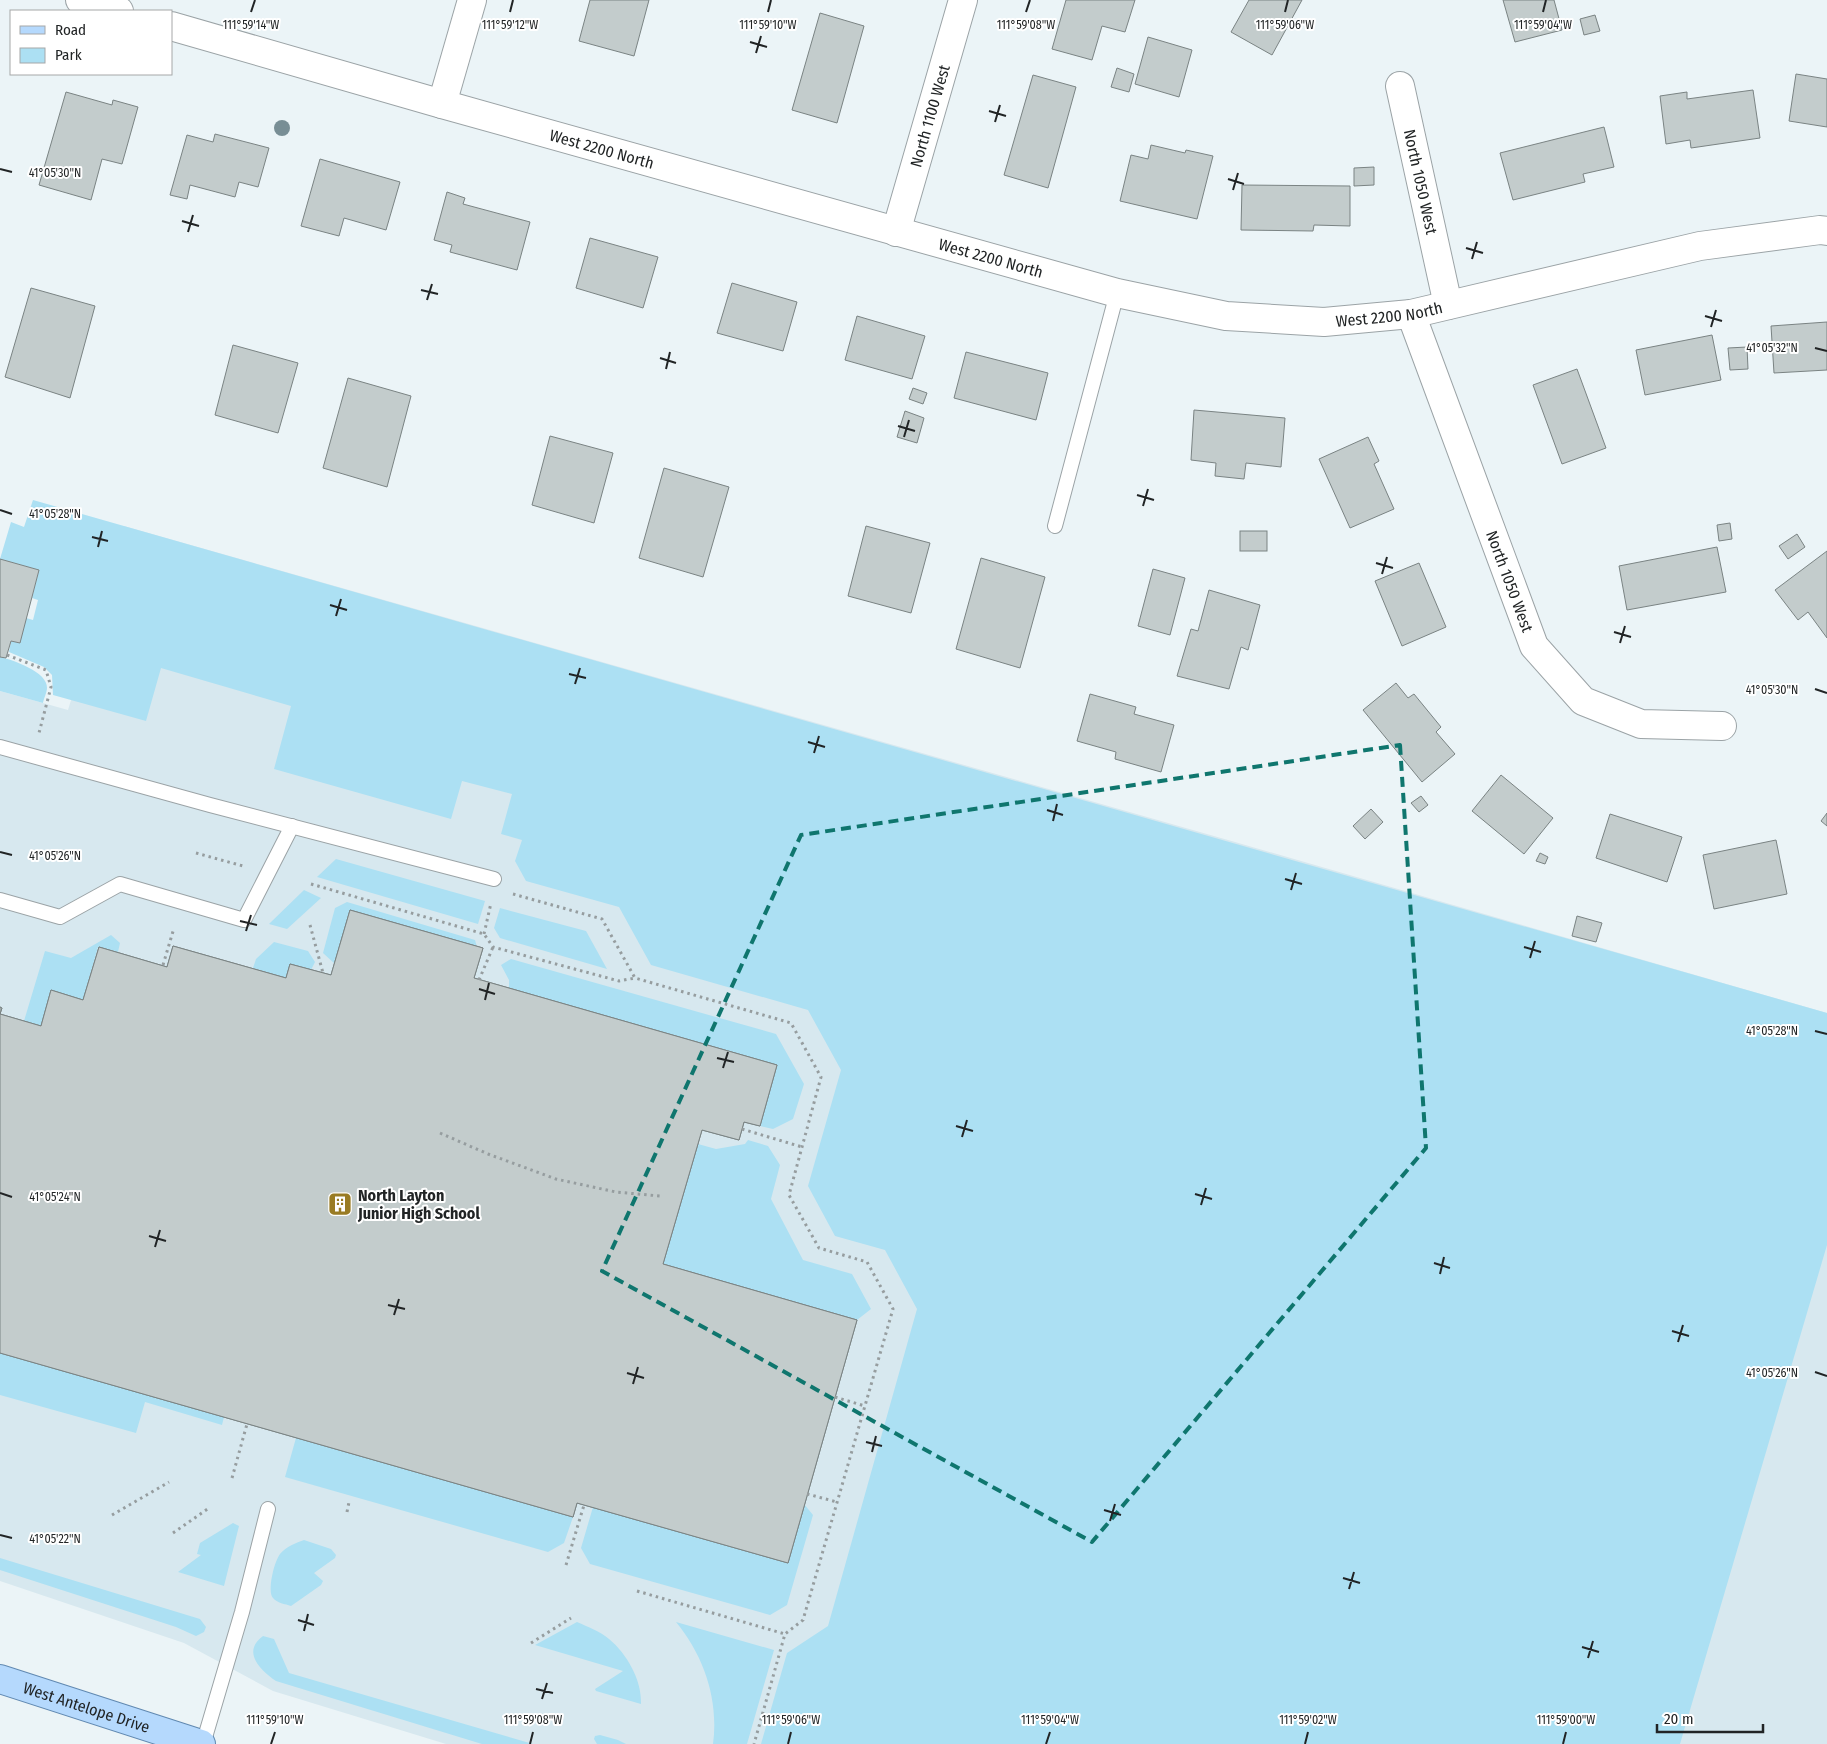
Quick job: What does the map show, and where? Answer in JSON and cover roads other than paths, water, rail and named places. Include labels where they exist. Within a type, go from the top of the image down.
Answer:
[{"type":"main road","name":"West Antelope Drive","points":[[0,1679],[202,1744]]},
{"type":"street","points":[[80,0],[116,10]]},
{"type":"street","points":[[442,104],[472,0]]},
{"type":"street","name":"North 1100 West","points":[[896,232],[963,0]]},
{"type":"street","name":"West 2200 North","points":[[172,26],[1117,293],[1226,316],[1324,322],[1411,314],[1700,246],[1820,230],[1827,231]]},
{"type":"street","name":"North 1050 West","points":[[1400,86],[1448,305]]},
{"type":"street","name":"North 1050 West","points":[[1411,314],[1534,646],[1583,701],[1641,724],[1722,726]]},
{"type":"lane","points":[[1055,526],[1117,293]]},
{"type":"lane","points":[[0,747],[494,879]]},
{"type":"lane","points":[[0,900],[60,917],[120,884],[244,920],[292,826]]},
{"type":"lane","points":[[202,1744],[242,1612],[268,1509]]},
{"type":"place","name":"North Layton Junior High School","points":[[340,1204]]}]
